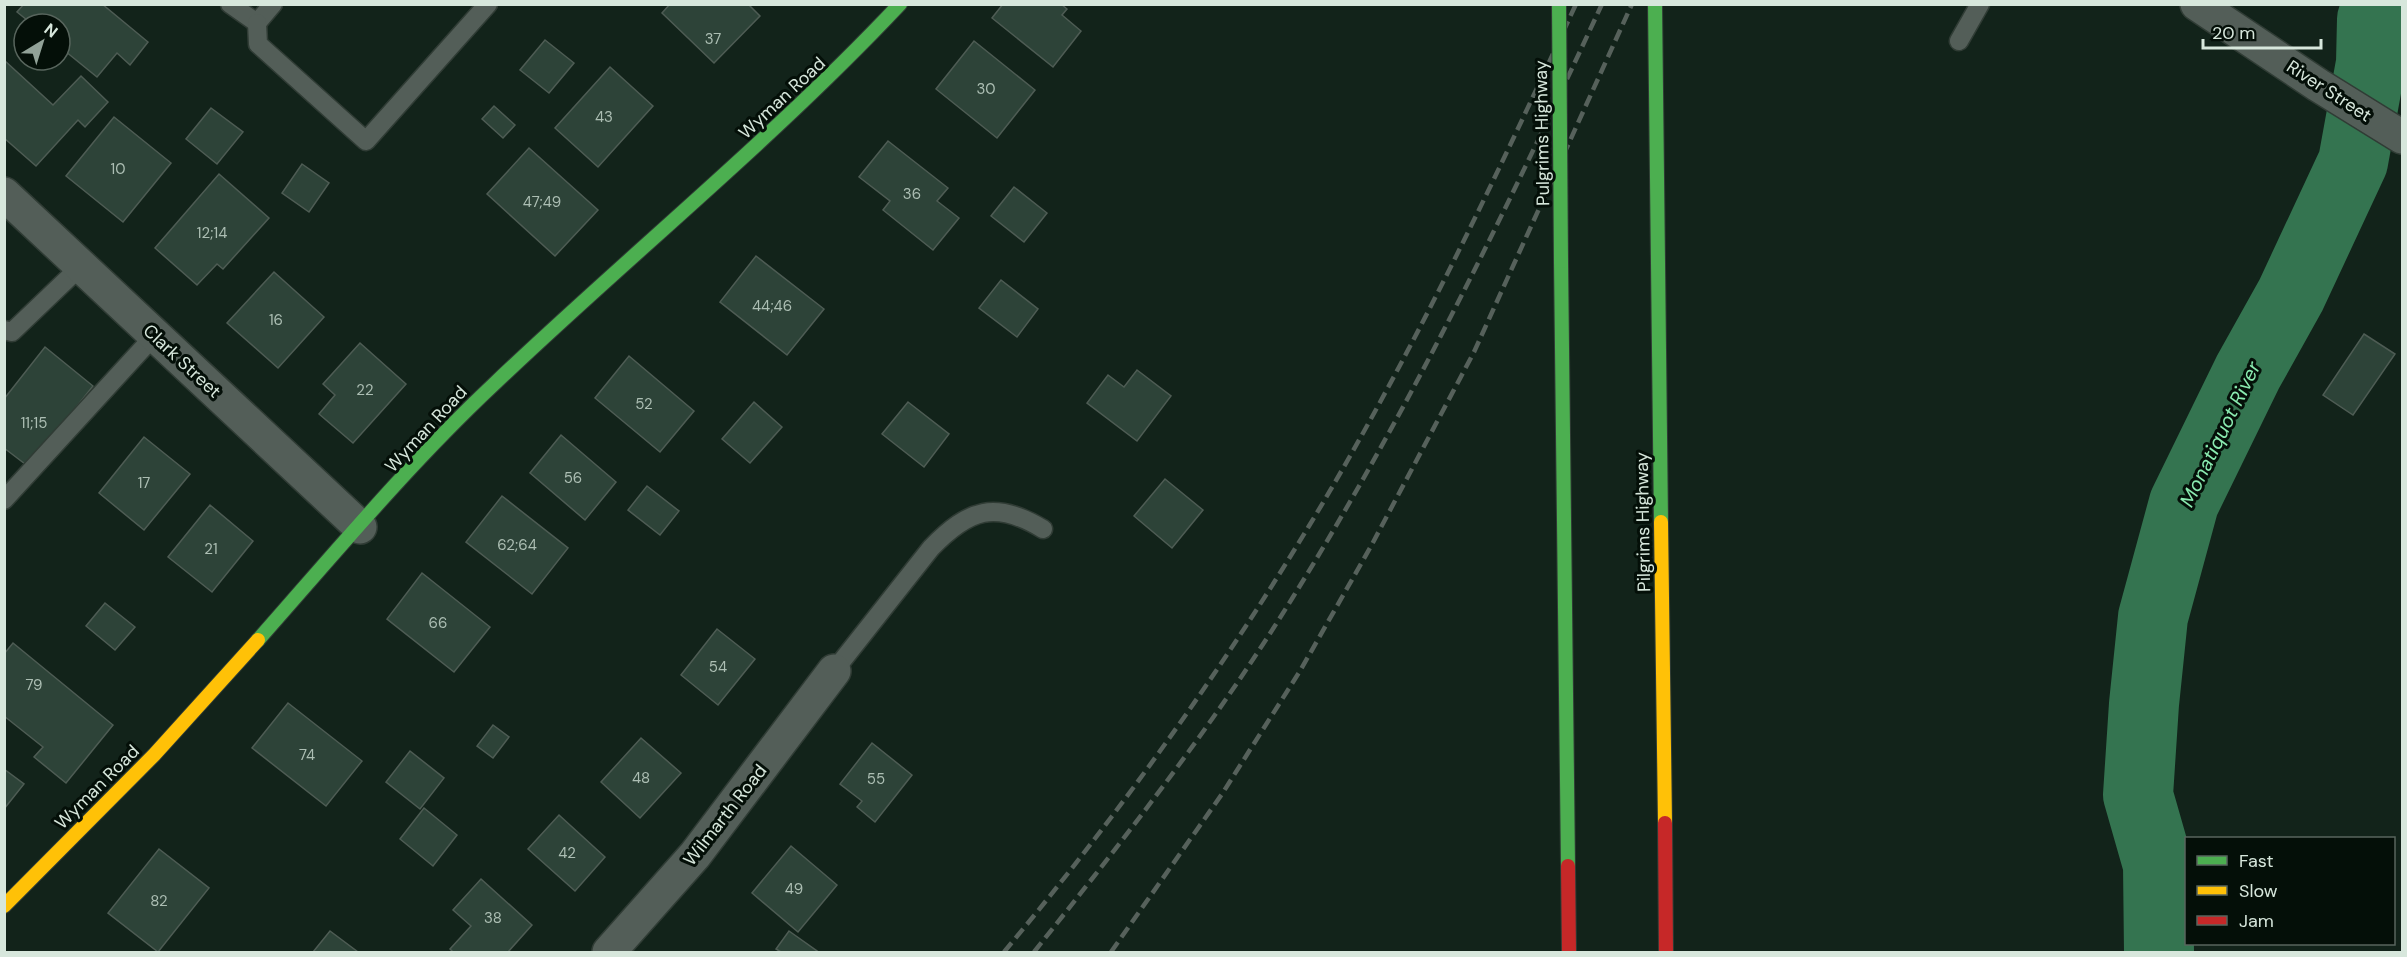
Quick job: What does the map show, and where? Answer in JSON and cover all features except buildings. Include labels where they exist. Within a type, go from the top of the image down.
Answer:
[{"type":"main road","name":"Wyman Road","points":[[4,906],[175,733],[360,527],[489,388],[787,120],[853,56],[900,4]]},
{"type":"main road","name":"Pulgrims Highway","points":[[1559,4],[1569,952]]},
{"type":"main road","name":"Pilgrims Highway","points":[[1655,4],[1666,952]]},
{"type":"street","name":"River Street","points":[[2197,4],[2318,85],[2402,137]]},
{"type":"street","name":"Clark Street","points":[[4,194],[360,527]]},
{"type":"street","name":"Wilmarth Road","points":[[609,952],[695,855],[834,671]]},
{"type":"lane","points":[[230,4],[257,23]]},
{"type":"lane","points":[[273,4],[257,23],[258,44],[366,141],[489,4]]},
{"type":"lane","points":[[1959,41],[1980,4]]},
{"type":"lane","points":[[4,330],[12,332],[81,266]]},
{"type":"lane","points":[[4,500],[155,335]]},
{"type":"lane","points":[[834,671],[931,548],[964,519],[984,512],[1002,511],[1024,517],[1043,529]]},
{"type":"waterway","name":"Monatiquot River","points":[[2159,952],[2158,865],[2138,795],[2153,617],[2184,503],[2248,372],[2291,295],[2353,162],[2371,63],[2372,19],[2378,4]]},
{"type":"railway","points":[[1004,952],[1086,850],[1164,745],[1239,637],[1309,526],[1382,399],[1450,269],[1576,4]]},
{"type":"railway","points":[[1034,952],[1136,823],[1201,734],[1293,597],[1378,453],[1418,379],[1531,156],[1602,4]]},
{"type":"railway","points":[[1111,952],[1222,794],[1300,671],[1370,548],[1474,352],[1632,4]]},
{"type":"traffic: fast","points":[[258,640],[372,510],[461,416],[543,338],[750,151],[900,4]]},
{"type":"traffic: fast","points":[[1559,4],[1561,261]]},
{"type":"traffic: fast","points":[[1655,4],[1661,522]]},
{"type":"traffic: fast","points":[[1561,261],[1568,866]]},
{"type":"traffic: slow","points":[[1661,522],[1665,823]]},
{"type":"traffic: slow","points":[[4,906],[154,755],[258,640]]},
{"type":"traffic: jam","points":[[1665,823],[1666,952]]},
{"type":"traffic: jam","points":[[1568,866],[1569,952]]}]
